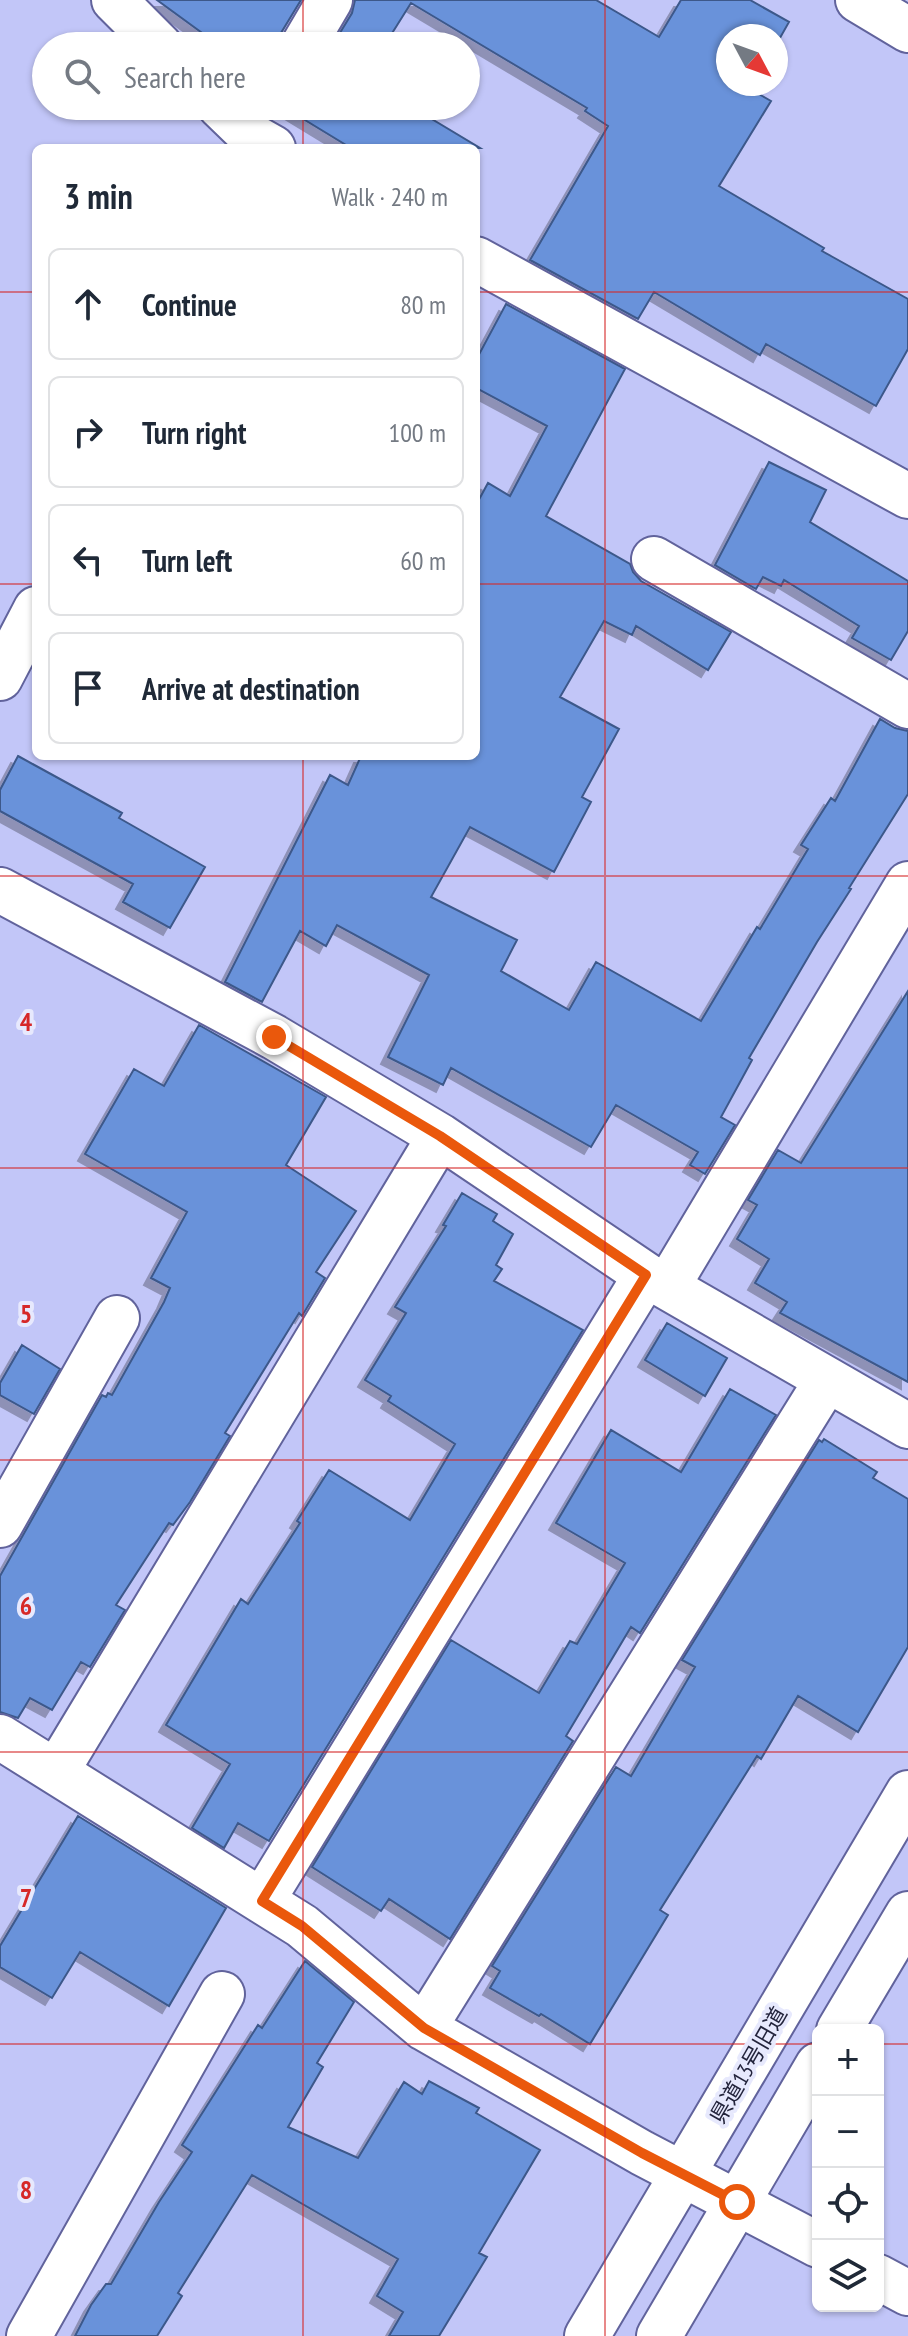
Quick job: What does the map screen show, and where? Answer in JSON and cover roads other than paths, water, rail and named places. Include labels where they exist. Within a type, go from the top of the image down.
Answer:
[{"type":"street","points":[[114,0],[146,32]]},
{"type":"street","points":[[311,32],[330,0]]},
{"type":"street","points":[[858,0],[908,30]]},
{"type":"street","points":[[480,261],[908,496]]},
{"type":"street","points":[[654,559],[908,706]]},
{"type":"street","points":[[0,678],[32,617]]},
{"type":"street","points":[[262,1901],[908,884]]},
{"type":"street","points":[[0,890],[274,1037],[440,1136],[657,1281],[908,1426]]},
{"type":"street","points":[[56,1772],[440,1136]]},
{"type":"street","points":[[0,1525],[117,1318]]},
{"type":"street","points":[[424,2028],[827,1380]]},
{"type":"street","points":[[0,1737],[302,1926],[424,2028],[683,2175],[812,2242]]},
{"type":"street","name":"県道13号旧道","points":[[587,2336],[908,1793]]},
{"type":"street","points":[[843,2024],[908,1914]]},
{"type":"street","points":[[29,2336],[222,1994]]},
{"type":"street","points":[[659,2336],[812,2075]]},
{"type":"street","points":[[884,2280],[908,2293]]}]
